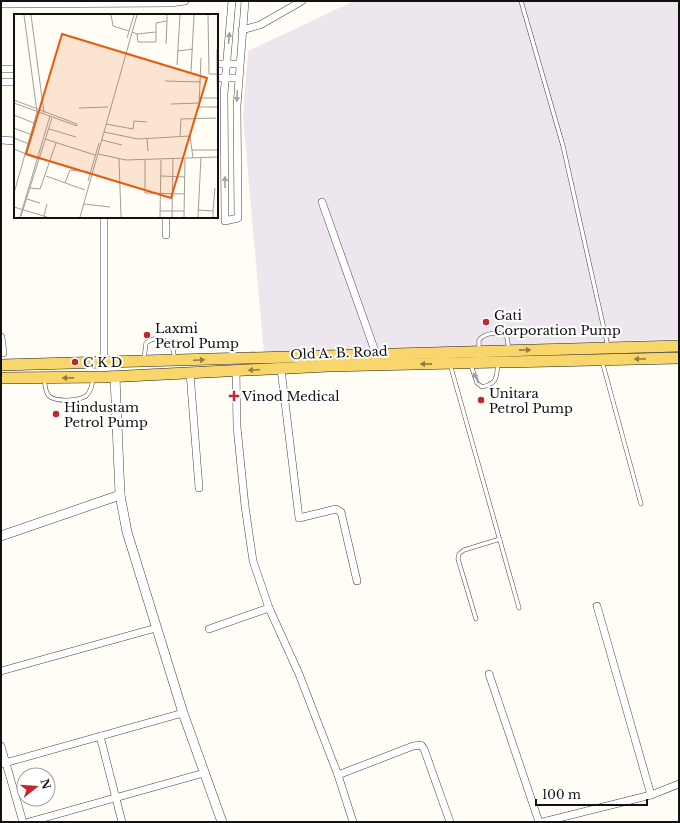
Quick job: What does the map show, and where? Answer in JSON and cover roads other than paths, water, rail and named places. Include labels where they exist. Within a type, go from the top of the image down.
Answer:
[{"type":"main road","name":"Old A. B. Road","points":[[1,365],[679,346]]},
{"type":"main road","name":"Old A. B. Road","points":[[1,378],[93,378],[329,366],[679,358]]},
{"type":"street","points":[[1,4],[185,1]]},
{"type":"street","points":[[232,1],[226,64],[225,221],[238,218],[237,106],[245,1]]},
{"type":"street","points":[[242,30],[260,25],[302,1]]},
{"type":"street","points":[[218,64],[240,64]]},
{"type":"street","points":[[1,69],[14,69]]},
{"type":"street","points":[[218,78],[238,78]]},
{"type":"street","points":[[1,82],[14,82]]},
{"type":"street","points":[[1,140],[14,141]]},
{"type":"street","points":[[322,202],[376,354]]},
{"type":"street","points":[[104,218],[104,363]]},
{"type":"street","points":[[166,218],[166,235]]},
{"type":"street","points":[[1,337],[3,353]]},
{"type":"street","points":[[281,369],[299,518],[336,509],[340,512],[357,581]]},
{"type":"street","points":[[236,371],[236,427],[249,543],[253,561],[269,608],[299,674],[338,775],[353,822]]},
{"type":"street","points":[[190,373],[199,488]]},
{"type":"street","points":[[115,377],[120,495],[127,532],[183,713],[222,822]]},
{"type":"street","points":[[1,536],[120,495]]},
{"type":"street","points":[[597,606],[651,795]]},
{"type":"street","points":[[209,629],[269,608]]},
{"type":"street","points":[[1,671],[156,628]]},
{"type":"street","points":[[489,674],[539,822]]},
{"type":"street","points":[[4,763],[183,713]]},
{"type":"street","points":[[100,736],[122,822]]},
{"type":"street","points":[[338,775],[413,746],[421,745],[424,749],[450,822]]},
{"type":"street","points":[[1,746],[4,763],[23,822]]},
{"type":"street","points":[[29,822],[204,773]]},
{"type":"street","points":[[543,822],[565,819],[651,795],[679,784]]},
{"type":"lane","points":[[521,1],[563,146],[608,348]]},
{"type":"lane","points":[[479,351],[479,340],[482,337],[486,334],[498,333],[504,334],[507,338],[509,351]]},
{"type":"lane","points":[[144,362],[146,343],[151,340],[159,339],[171,344],[174,354],[174,361]]},
{"type":"lane","points":[[601,360],[641,504]]},
{"type":"lane","points":[[471,363],[474,377],[482,387],[492,384],[495,380],[498,362]]},
{"type":"lane","points":[[449,363],[519,608]]},
{"type":"lane","points":[[44,378],[45,389],[49,396],[57,400],[86,396],[91,388],[93,378]]},
{"type":"lane","points":[[476,619],[458,559],[459,554],[464,550],[500,539]]},
{"type":"place","name":"Gati Corporation Pump","points":[[486,322]]},
{"type":"place","name":"Laxmi Petrol Pump","points":[[147,335]]},
{"type":"place","name":"C K D","points":[[75,362]]},
{"type":"place","name":"Vinod Medical","points":[[234,396]]},
{"type":"place","name":"Unitara Petrol Pump","points":[[481,400]]},
{"type":"place","name":"Hindustam Petrol Pump","points":[[56,414]]}]
